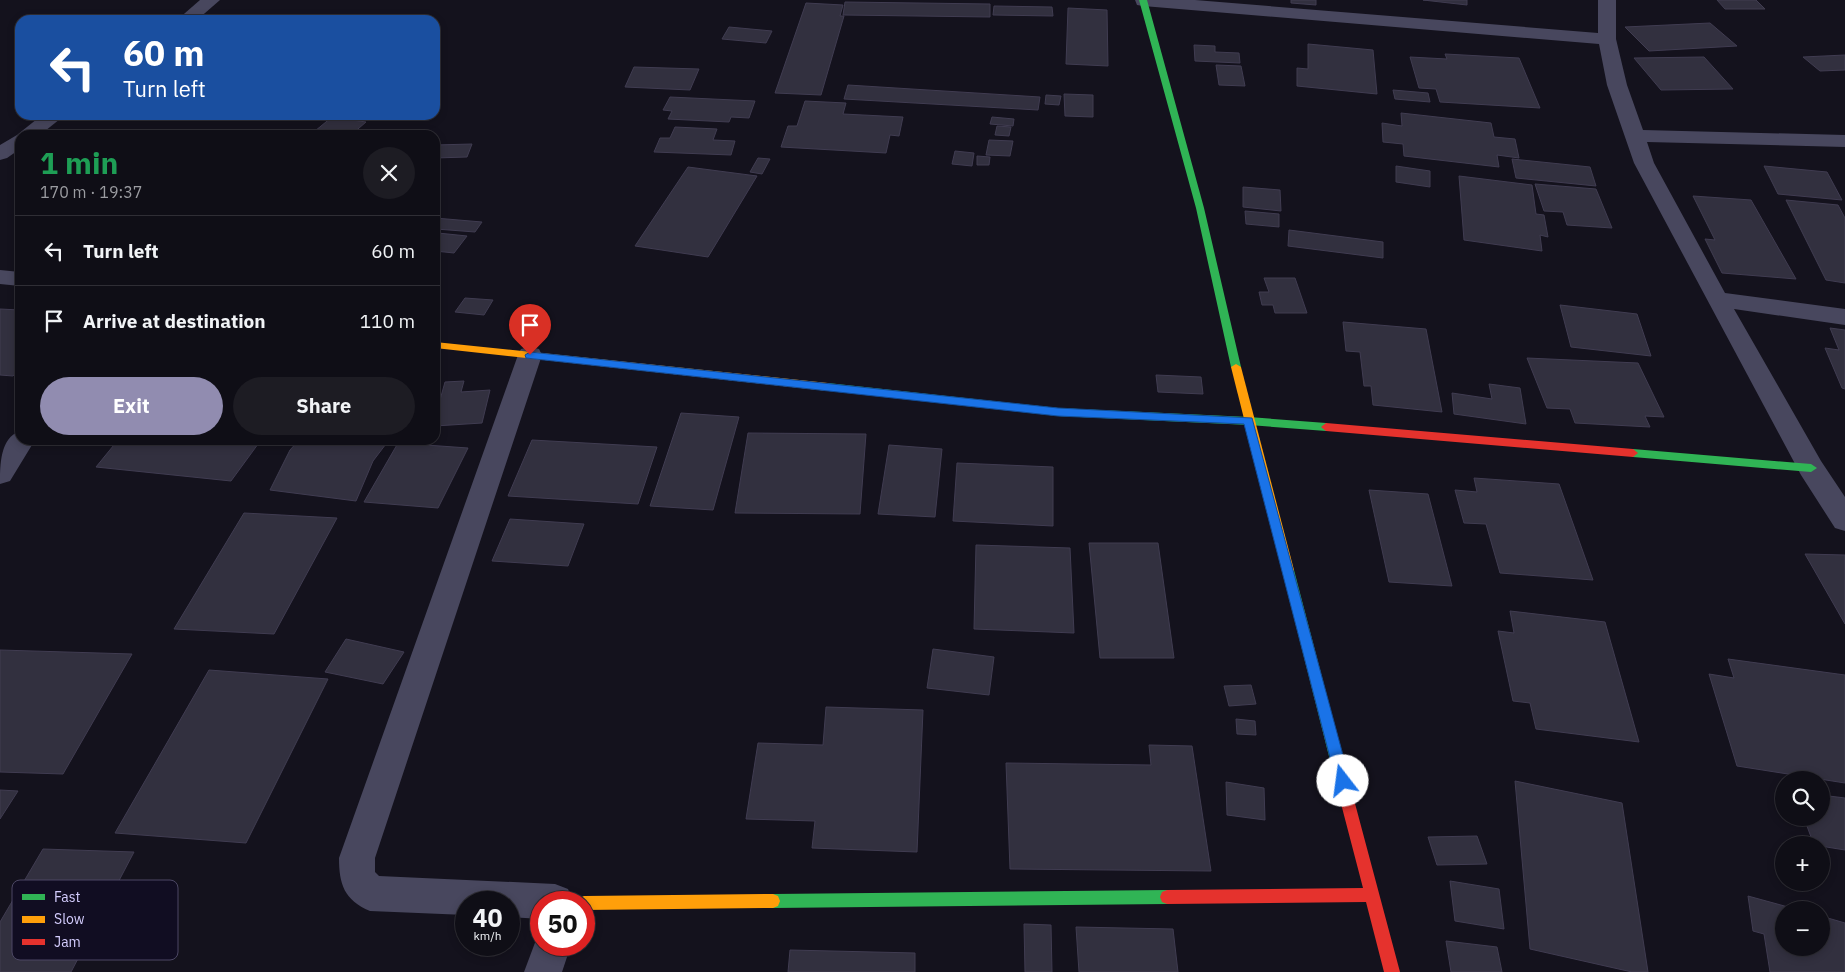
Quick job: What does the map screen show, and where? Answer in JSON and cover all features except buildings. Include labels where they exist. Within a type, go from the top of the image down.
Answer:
[{"type":"street","points":[[192,15],[211,0]]},
{"type":"street","points":[[1607,0],[1607,39],[1617,84],[1644,163],[1811,468],[1844,516]]},
{"type":"street","points":[[1392,972],[1249,421],[1200,208],[1143,1],[1607,39]]},
{"type":"street","points":[[34,130],[48,120]]},
{"type":"street","points":[[1635,136],[1845,141]]},
{"type":"street","points":[[0,154],[15,144]]},
{"type":"street","points":[[0,277],[15,278]]},
{"type":"street","points":[[1717,299],[1845,316]]},
{"type":"street","points":[[440,346],[1058,412],[1249,421],[1811,468]]},
{"type":"street","points":[[530,355],[357,858],[357,878],[370,893],[530,901]]},
{"type":"street","points":[[0,474],[19,445]]},
{"type":"street","points":[[595,903],[1372,895]]},
{"type":"street","points":[[543,972],[548,956]]},
{"type":"traffic: fast","points":[[1143,0],[1200,208],[1236,367]]},
{"type":"traffic: fast","points":[[828,387],[1058,412],[1249,421],[1326,427]]},
{"type":"traffic: fast","points":[[1633,453],[1811,468]]},
{"type":"traffic: fast","points":[[1288,570],[1346,796]]},
{"type":"traffic: fast","points":[[773,901],[1167,897]]},
{"type":"traffic: slow","points":[[440,346],[828,387]]},
{"type":"traffic: slow","points":[[1236,367],[1288,570]]},
{"type":"traffic: slow","points":[[595,903],[773,901]]},
{"type":"traffic: jam","points":[[1326,427],[1633,453]]},
{"type":"traffic: jam","points":[[1346,796],[1392,972]]},
{"type":"traffic: jam","points":[[1167,897],[1372,895]]},
{"type":"route","points":[[530,355],[1058,412],[1249,421],[1343,781]]}]
